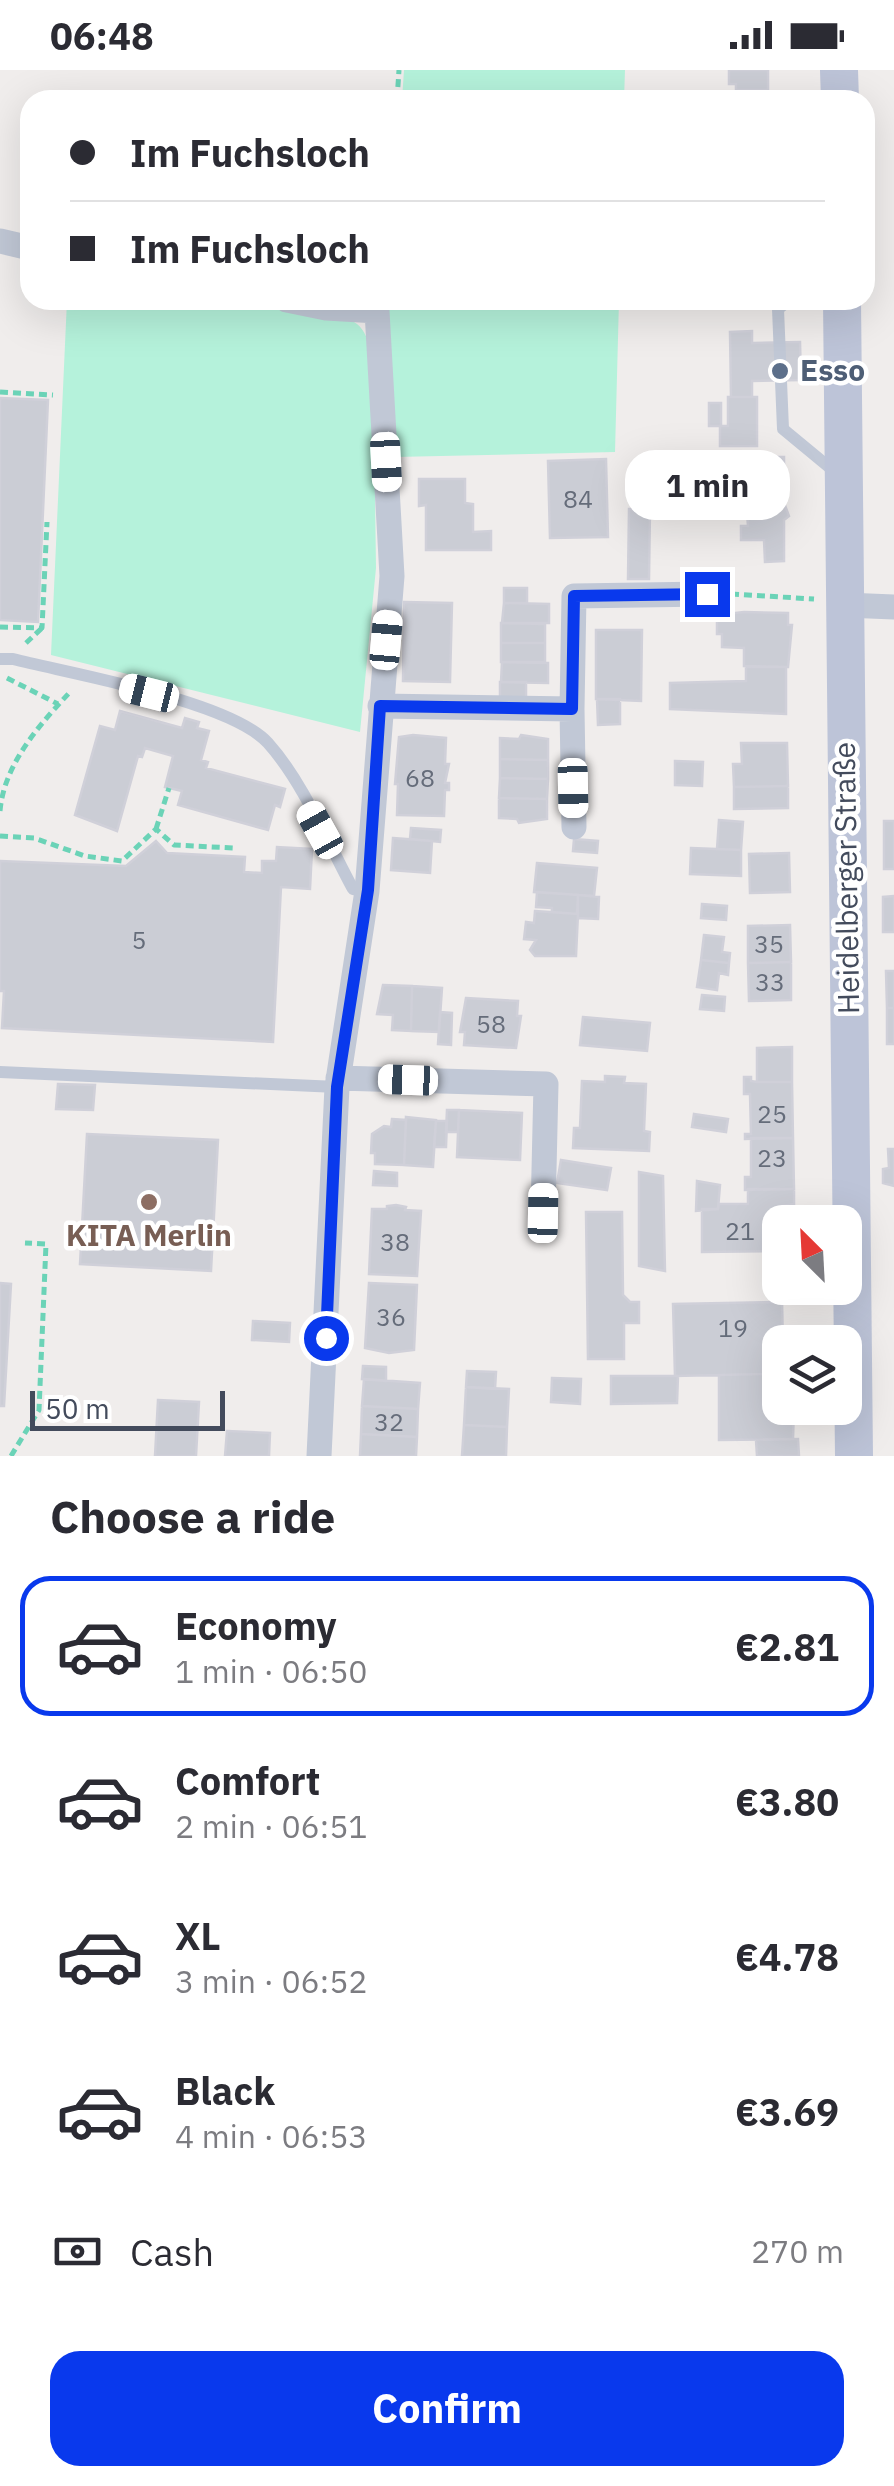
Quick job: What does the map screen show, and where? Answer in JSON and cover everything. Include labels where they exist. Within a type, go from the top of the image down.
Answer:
[{"type":"main road","name":"Heidelberger Straße","points":[[842,310],[854,1456]]},
{"type":"street","points":[[319,1456],[338,1082],[368,890],[392,576],[377,312],[352,310]]},
{"type":"street","points":[[574,827],[574,596],[707,594]]},
{"type":"street","points":[[845,604],[894,606]]},
{"type":"street","points":[[380,706],[572,709]]},
{"type":"street","points":[[338,1082],[546,1084],[543,1213]]},
{"type":"lane","points":[[778,310],[783,429],[844,480]]},
{"type":"lane","points":[[0,660],[212,709],[244,723],[266,741],[288,770],[353,889],[368,890]]},
{"type":"lane","points":[[0,1072],[338,1082]]},
{"type":"path","points":[[0,392],[53,395]]},
{"type":"path","points":[[0,626],[42,628],[48,522]]},
{"type":"path","points":[[707,594],[795,596],[845,604]]},
{"type":"path","points":[[0,810],[12,768],[58,704],[86,678]]},
{"type":"path","points":[[0,836],[34,838],[85,856],[122,861],[156,829],[169,788]]},
{"type":"path","points":[[156,829],[174,844],[234,848]]},
{"type":"path","points":[[11,1456],[40,1410],[46,1244],[26,1243]]},
{"type":"green space","points":[[404,70],[625,70],[624,90],[403,90]]},
{"type":"green space","points":[[67,310],[322,310],[357,324],[373,351],[376,568],[360,732],[51,655]]},
{"type":"green space","points":[[384,310],[619,310],[615,452],[395,457]]},
{"type":"building","points":[[729,70],[768,70],[768,90],[736,90],[736,84],[729,84]]},
{"type":"building","points":[[752,331],[752,343],[800,342],[801,380],[752,381],[752,397],[731,397],[730,332]]},
{"type":"building","points":[[728,397],[757,397],[757,446],[720,446],[720,426],[728,426]]},
{"type":"building","points":[[0,398],[48,400],[38,622],[0,620]]},
{"type":"building","points":[[709,403],[721,403],[721,426],[709,426]]},
{"type":"building","points":[[758,457],[784,457],[784,473],[758,473]]},
{"type":"building","points":[[606,459],[608,537],[550,538],[548,461]]},
{"type":"building","points":[[713,472],[734,472],[735,500],[714,501]]},
{"type":"building","points":[[419,479],[465,479],[465,503],[473,504],[473,532],[491,531],[491,550],[426,550],[426,505],[419,506]]},
{"type":"building","points":[[783,500],[789,516],[784,520],[784,561],[765,562],[764,540],[741,540],[741,526],[748,526],[747,514],[714,515],[714,501]]},
{"type":"building","points":[[629,509],[650,509],[649,579],[628,579]]},
{"type":"building","points":[[504,588],[527,588],[527,603],[504,603]]},
{"type":"building","points":[[404,602],[452,603],[450,682],[403,681]]},
{"type":"building","points":[[504,603],[549,604],[549,623],[502,623]]},
{"type":"building","points":[[788,613],[788,625],[792,625],[788,667],[744,666],[744,648],[722,647],[717,615]]},
{"type":"building","points":[[501,623],[545,624],[545,643],[501,643]]},
{"type":"building","points":[[596,630],[642,630],[641,701],[596,699]]},
{"type":"building","points":[[501,643],[545,643],[545,662],[501,662]]},
{"type":"building","points":[[502,662],[548,663],[548,683],[501,682]]},
{"type":"building","points":[[746,667],[786,667],[786,714],[670,709],[670,683],[746,681]]},
{"type":"building","points":[[500,682],[526,682],[526,699],[500,699]]},
{"type":"building","points":[[597,699],[620,699],[620,724],[598,725]]},
{"type":"building","points":[[120,711],[182,728],[185,718],[199,722],[197,728],[209,731],[201,760],[208,762],[206,768],[285,789],[280,807],[275,805],[268,830],[178,805],[182,791],[165,787],[173,756],[145,748],[142,757],[138,756],[117,831],[75,815],[100,726],[115,730]]},
{"type":"building","points":[[521,735],[548,739],[548,760],[500,759],[500,738],[519,739]]},
{"type":"building","points":[[399,737],[446,738],[445,764],[449,764],[445,783],[449,783],[449,790],[445,790],[444,816],[397,815]]},
{"type":"building","points":[[741,743],[787,743],[788,786],[734,787],[733,764],[742,764]]},
{"type":"building","points":[[500,759],[548,760],[548,779],[500,778]]},
{"type":"building","points":[[675,761],[703,762],[702,786],[675,785]]},
{"type":"building","points":[[500,778],[548,779],[547,799],[499,798]]},
{"type":"building","points":[[788,786],[788,808],[734,809],[734,787]]},
{"type":"building","points":[[499,798],[547,799],[547,819],[519,823],[517,819],[499,818]]},
{"type":"building","points":[[719,820],[743,822],[741,850],[717,849]]},
{"type":"building","points":[[884,821],[894,821],[894,869],[884,869]]},
{"type":"building","points":[[411,828],[441,830],[440,842],[410,839]]},
{"type":"building","points":[[393,838],[432,841],[430,873],[391,870]]},
{"type":"building","points":[[574,839],[598,841],[597,853],[573,851]]},
{"type":"building","points":[[156,841],[167,853],[245,857],[244,872],[262,873],[262,861],[276,861],[277,847],[312,849],[310,889],[281,887],[273,1042],[2,1028],[0,861],[126,866]]},
{"type":"building","points":[[691,848],[741,850],[741,876],[690,874]]},
{"type":"building","points":[[789,853],[790,892],[750,893],[749,854]]},
{"type":"building","points":[[537,863],[597,868],[594,896],[534,892]]},
{"type":"building","points":[[537,892],[578,895],[577,914],[536,907]]},
{"type":"building","points":[[578,895],[599,897],[598,919],[578,918]]},
{"type":"building","points":[[894,896],[894,932],[883,932],[883,897]]},
{"type":"building","points":[[702,904],[727,906],[726,920],[701,918]]},
{"type":"building","points":[[535,911],[578,914],[576,956],[535,956],[530,950],[536,940],[524,939],[526,922],[534,923]]},
{"type":"building","points":[[790,925],[791,962],[748,963],[748,926]]},
{"type":"building","points":[[704,935],[724,937],[722,952],[730,953],[729,963],[701,960]]},
{"type":"building","points":[[701,960],[729,963],[728,975],[719,973],[717,990],[697,987]]},
{"type":"building","points":[[791,962],[791,1000],[749,1001],[748,963]]},
{"type":"building","points":[[886,971],[894,971],[894,1008],[887,1008]]},
{"type":"building","points":[[383,985],[412,986],[411,1031],[392,1030],[393,1015],[377,1014]]},
{"type":"building","points":[[412,986],[442,988],[439,1032],[411,1031]]},
{"type":"building","points":[[702,995],[725,997],[724,1011],[700,1009]]},
{"type":"building","points":[[466,998],[518,1001],[517,1016],[521,1016],[516,1048],[464,1045],[465,1032],[460,1032]]},
{"type":"building","points":[[887,1008],[894,1008],[894,1044],[887,1044]]},
{"type":"building","points":[[440,1012],[452,1013],[451,1045],[438,1044]]},
{"type":"building","points":[[583,1017],[650,1023],[647,1051],[580,1045]]},
{"type":"building","points":[[792,1047],[792,1082],[757,1082],[757,1048]]},
{"type":"building","points":[[605,1076],[625,1077],[624,1083],[646,1084],[644,1131],[650,1132],[649,1151],[573,1148],[574,1128],[580,1128],[582,1081],[605,1082]]},
{"type":"building","points":[[744,1077],[757,1082],[792,1082],[793,1138],[745,1139],[745,1134],[751,1134],[750,1094],[744,1094]]},
{"type":"building","points":[[58,1084],[95,1085],[93,1110],[56,1109]]},
{"type":"building","points":[[447,1110],[459,1110],[458,1132],[446,1132]]},
{"type":"building","points":[[459,1110],[522,1113],[520,1160],[457,1157]]},
{"type":"building","points":[[694,1114],[728,1119],[726,1132],[692,1127]]},
{"type":"building","points":[[406,1117],[436,1120],[433,1167],[404,1165]]},
{"type":"building","points":[[392,1119],[406,1120],[404,1165],[375,1164],[372,1134],[384,1126],[391,1127]]},
{"type":"building","points":[[436,1121],[447,1121],[446,1147],[434,1147]]},
{"type":"building","name":"KITA Merlin","points":[[87,1134],[218,1140],[211,1271],[80,1264]]},
{"type":"building","points":[[751,1138],[793,1138],[794,1189],[745,1190],[745,1177],[751,1177]]},
{"type":"building","points":[[888,1149],[894,1149],[894,1186],[883,1183],[883,1169],[889,1168]]},
{"type":"building","points":[[561,1160],[611,1168],[607,1190],[557,1183]]},
{"type":"building","points":[[374,1171],[397,1173],[397,1186],[373,1185]]},
{"type":"building","points":[[639,1172],[663,1176],[665,1271],[639,1266]]},
{"type":"building","points":[[697,1181],[720,1185],[718,1209],[696,1211]]},
{"type":"building","points":[[748,1189],[794,1189],[794,1204],[762,1205],[762,1251],[702,1252],[702,1209],[718,1209],[719,1204],[748,1204]]},
{"type":"building","points":[[396,1205],[421,1211],[417,1276],[369,1274],[372,1209]]},
{"type":"building","points":[[586,1212],[622,1212],[623,1295],[630,1302],[639,1302],[639,1323],[624,1323],[624,1359],[588,1359]]},
{"type":"building","points":[[0,1283],[11,1284],[4,1406],[0,1406]]},
{"type":"building","points":[[369,1283],[417,1285],[414,1350],[389,1353],[365,1348]]},
{"type":"building","points":[[673,1304],[782,1305],[783,1325],[762,1325],[762,1374],[675,1376]]},
{"type":"building","points":[[253,1321],[290,1323],[289,1342],[252,1340]]},
{"type":"building","points":[[363,1366],[386,1367],[386,1381],[362,1379]]},
{"type":"building","points":[[467,1371],[496,1372],[495,1389],[466,1387]]},
{"type":"building","points":[[762,1374],[762,1425],[793,1425],[793,1439],[719,1440],[719,1375]]},
{"type":"building","points":[[611,1376],[678,1376],[677,1403],[611,1404]]},
{"type":"building","points":[[552,1378],[581,1379],[580,1404],[551,1402]]},
{"type":"building","points":[[364,1379],[420,1383],[418,1409],[362,1406]]},
{"type":"building","points":[[466,1387],[509,1389],[507,1427],[464,1425]]},
{"type":"building","points":[[158,1400],[199,1402],[196,1456],[155,1456]]},
{"type":"building","points":[[362,1406],[418,1409],[417,1437],[361,1434]]},
{"type":"building","points":[[464,1425],[507,1427],[506,1456],[462,1456]]},
{"type":"building","points":[[227,1431],[270,1433],[269,1456],[225,1456]]},
{"type":"building","points":[[361,1434],[417,1437],[416,1456],[360,1456]]},
{"type":"building","points":[[798,1439],[799,1456],[757,1456],[756,1440]]},
{"type":"place","name":"Esso","points":[[780,371]]},
{"type":"place","name":"KITA Merlin","points":[[149,1202]]},
{"type":"route","points":[[326,1338],[337,1087],[368,890],[380,706],[572,709],[574,596],[707,594]]}]
